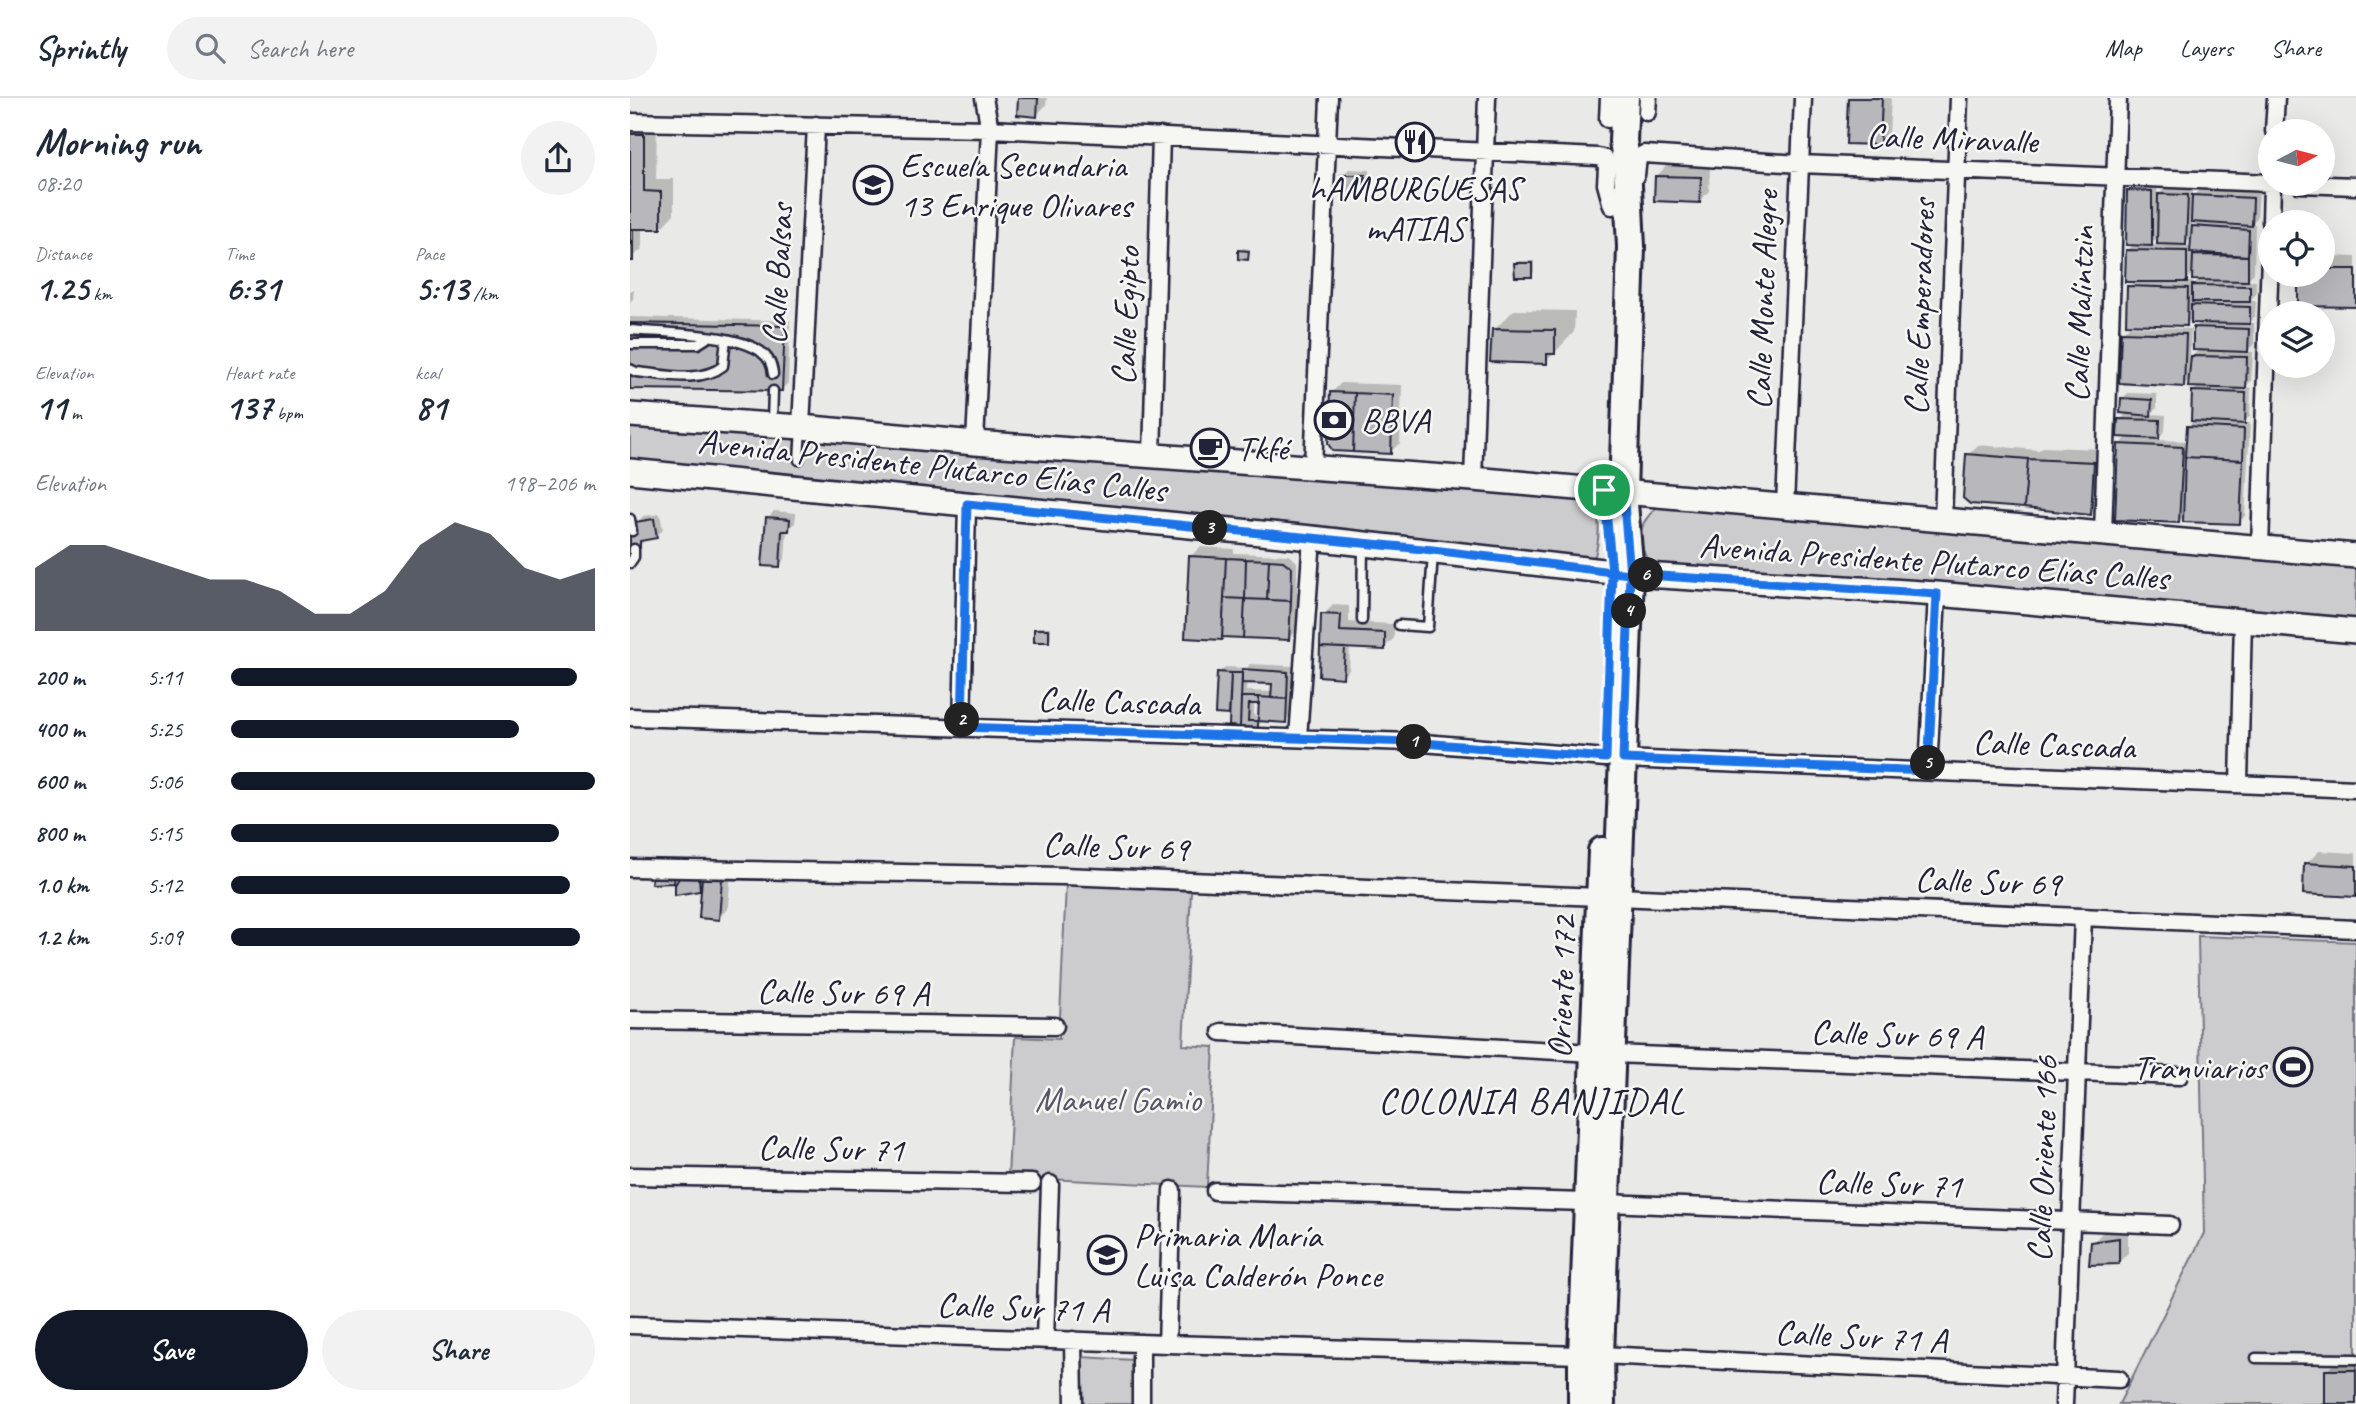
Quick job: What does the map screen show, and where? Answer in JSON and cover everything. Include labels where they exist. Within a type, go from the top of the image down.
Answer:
[{"type":"main road","points":[[1613,491],[1614,150],[1640,103]]},
{"type":"main road","points":[[1613,491],[1631,247],[1627,166],[1614,150]]},
{"type":"main road","name":"Avenida Presidente Plutarco Elías Calles","points":[[630,415],[1473,479],[2356,556]]},
{"type":"main road","name":"Avenida Presidente Plutarco Elías Calles","points":[[630,471],[1433,550],[1621,573],[1937,594],[2356,631]]},
{"type":"main road","name":"Oriente 172","points":[[1582,1404],[1591,1355],[1615,758],[1621,573],[1613,491]]},
{"type":"main road","name":"Oriente 172","points":[[1591,1355],[1601,1404]]},
{"type":"street","points":[[975,443],[990,129],[984,98]]},
{"type":"street","points":[[1313,467],[1329,98]]},
{"type":"street","points":[[1473,479],[1487,98]]},
{"type":"street","points":[[1608,119],[1609,98]]},
{"type":"street","name":"Calle Monte Alegre","points":[[1785,505],[1803,98]]},
{"type":"street","name":"Calle Emperadores","points":[[1943,519],[1959,98]]},
{"type":"street","name":"Calle Malintzin","points":[[2103,533],[2118,98]]},
{"type":"street","points":[[2275,119],[2276,98]]},
{"type":"street","points":[[630,122],[990,129],[1485,151],[1614,150]]},
{"type":"street","name":"Calle Balsas","points":[[801,427],[816,125]]},
{"type":"street","name":"Calle Egipto","points":[[1152,456],[1161,135]]},
{"type":"street","name":"Calle Miravalle","points":[[1631,247],[1637,161],[1641,155],[2258,182]]},
{"type":"street","points":[[2335,185],[2356,186]]},
{"type":"street","points":[[2260,547],[2269,287]]},
{"type":"street","points":[[962,727],[967,504]]},
{"type":"street","points":[[1298,738],[1312,538]]},
{"type":"street","points":[[1928,771],[1937,594]]},
{"type":"street","points":[[2239,783],[2243,620]]},
{"type":"street","name":"Calle Cascada","points":[[630,717],[1411,742],[1615,758],[2356,789]]},
{"type":"street","name":"Calle Sur 69","points":[[630,868],[1063,876],[2356,929]]},
{"type":"street","name":"Calle Oriente 166","points":[[2064,1404],[2083,917]]},
{"type":"street","name":"Calle Sur 69 A","points":[[630,1020],[1055,1026]]},
{"type":"street","name":"Calle Sur 69 A","points":[[1221,1032],[1603,1054],[2179,1076]]},
{"type":"street","name":"Calle Sur 71","points":[[630,1176],[1032,1183]]},
{"type":"street","points":[[1045,1340],[1050,1184]]},
{"type":"street","points":[[1167,1344],[1172,1190]]},
{"type":"street","name":"Calle Sur 71","points":[[1214,1191],[2170,1225]]},
{"type":"street","name":"Calle Sur 71 A","points":[[630,1325],[1167,1344],[1591,1355],[2119,1379]]},
{"type":"street","points":[[1073,1340],[1074,1404]]},
{"type":"street","points":[[1141,1343],[1141,1404]]},
{"type":"lane","points":[[630,330],[726,339],[759,351],[771,362],[773,374]]},
{"type":"lane","points":[[630,344],[698,344],[709,337]]},
{"type":"lane","points":[[630,369],[636,372],[700,376],[712,374],[723,366],[726,339]]},
{"type":"lane","points":[[772,425],[773,391]]},
{"type":"lane","points":[[799,460],[801,427]]},
{"type":"lane","points":[[630,519],[632,531]]},
{"type":"lane","points":[[1362,620],[1363,543]]},
{"type":"lane","points":[[630,563],[634,549]]},
{"type":"lane","points":[[1399,625],[1428,627],[1433,550]]},
{"type":"lane","points":[[2256,1358],[2356,1359]]},
{"type":"green space","points":[[630,423],[1595,499],[1599,520],[1598,542],[1595,556],[1584,560],[630,466]]},
{"type":"green space","points":[[1660,502],[2356,561],[2356,625],[1651,563],[1643,550],[1642,529],[1646,519]]},
{"type":"green space","name":"Manuel Gamio","points":[[1066,884],[1191,891],[1183,1045],[1214,1047],[1207,1187],[1008,1177],[1015,1037],[1059,1039]]},
{"type":"green space","points":[[2198,936],[2356,942],[2356,1404],[2119,1404],[2204,1233]]},
{"type":"green space","points":[[1081,1357],[1133,1360],[1134,1404],[1081,1404]]},
{"type":"building","points":[[1018,98],[1038,98],[1037,117],[1017,115]]},
{"type":"building","points":[[1848,98],[1882,98],[1880,145],[1846,144]]},
{"type":"building","points":[[630,134],[644,134],[644,191],[661,192],[661,229],[630,229]]},
{"type":"building","points":[[1341,175],[1365,175],[1364,195],[1341,195]]},
{"type":"building","points":[[1655,176],[1701,177],[1700,203],[1654,201]]},
{"type":"building","points":[[2127,190],[2152,191],[2152,246],[2126,245]]},
{"type":"building","points":[[2158,194],[2188,195],[2186,245],[2157,244]]},
{"type":"building","points":[[2192,195],[2253,198],[2252,226],[2191,222]]},
{"type":"building","points":[[2192,226],[2249,230],[2248,256],[2190,252]]},
{"type":"building","points":[[630,229],[633,229],[633,261],[630,261]]},
{"type":"building","points":[[1238,250],[1249,251],[1248,260],[1238,259]]},
{"type":"building","points":[[2126,250],[2187,251],[2187,282],[2125,282]]},
{"type":"building","points":[[2193,255],[2248,256],[2248,281],[2192,280]]},
{"type":"building","points":[[1514,263],[1532,263],[1532,277],[1515,277]]},
{"type":"building","points":[[2335,269],[2356,269],[2356,307],[2335,307],[2335,301],[2298,301],[2298,287],[2335,287]]},
{"type":"building","points":[[2192,285],[2250,286],[2250,302],[2192,302]]},
{"type":"building","points":[[2127,286],[2188,288],[2187,326],[2126,324]]},
{"type":"building","points":[[2191,305],[2250,307],[2250,324],[2191,323]]},
{"type":"building","points":[[630,323],[785,326],[782,391],[630,389]]},
{"type":"building","points":[[2193,327],[2249,329],[2248,352],[2193,350]]},
{"type":"building","points":[[1492,329],[1555,330],[1555,354],[1547,354],[1547,364],[1490,362]]},
{"type":"building","points":[[2121,332],[2186,334],[2184,387],[2119,383]]},
{"type":"building","points":[[2191,356],[2247,357],[2246,389],[2188,387]]},
{"type":"building","points":[[2192,391],[2246,393],[2245,424],[2191,421]]},
{"type":"building","points":[[1330,392],[1355,393],[1353,452],[1333,451],[1328,444]]},
{"type":"building","points":[[1355,393],[1393,395],[1391,454],[1353,452]]},
{"type":"building","points":[[2121,398],[2152,400],[2151,416],[2120,413]]},
{"type":"building","points":[[2118,419],[2160,420],[2159,439],[2117,437]]},
{"type":"building","points":[[2187,426],[2244,429],[2243,460],[2185,457]]},
{"type":"building","points":[[2118,444],[2183,447],[2179,523],[2115,520]]},
{"type":"building","points":[[1966,454],[2028,459],[2024,508],[1970,504],[1963,498]]},
{"type":"building","points":[[2185,457],[2243,460],[2240,524],[2183,522]]},
{"type":"building","points":[[2028,459],[2094,462],[2091,515],[2024,508]]},
{"type":"building","points":[[766,517],[790,519],[789,531],[782,531],[780,567],[762,566]]},
{"type":"building","points":[[654,519],[657,538],[640,541],[640,548],[630,550],[630,531],[636,530],[635,522]]},
{"type":"building","points":[[1189,556],[1226,558],[1222,640],[1185,638]]},
{"type":"building","points":[[1226,558],[1246,559],[1245,599],[1224,598]]},
{"type":"building","points":[[1246,559],[1269,560],[1267,600],[1245,599]]},
{"type":"building","points":[[1269,560],[1283,561],[1292,568],[1291,601],[1267,600]]},
{"type":"building","points":[[1224,598],[1245,599],[1243,638],[1222,637]]},
{"type":"building","points":[[1245,599],[1291,601],[1289,640],[1243,638]]},
{"type":"building","points":[[1321,614],[1341,615],[1340,631],[1385,633],[1385,650],[1320,647]]},
{"type":"building","points":[[1034,629],[1049,629],[1049,642],[1034,642]]},
{"type":"building","points":[[1320,647],[1345,648],[1343,678],[1319,676]]},
{"type":"building","points":[[1242,669],[1288,672],[1287,699],[1271,698],[1272,684],[1242,683]]},
{"type":"building","points":[[1217,672],[1231,673],[1229,715],[1215,714]]},
{"type":"building","points":[[1231,673],[1242,673],[1240,727],[1229,726]]},
{"type":"building","points":[[1241,697],[1259,697],[1259,704],[1249,704],[1248,721],[1258,721],[1258,728],[1240,727]]},
{"type":"building","points":[[1259,697],[1287,699],[1286,723],[1258,721]]},
{"type":"building","points":[[2304,863],[2356,866],[2356,897],[2303,894]]},
{"type":"building","points":[[652,874],[675,874],[674,883],[651,884]]},
{"type":"building","points":[[680,876],[699,877],[700,891],[675,895],[675,885]]},
{"type":"building","points":[[702,877],[722,879],[719,920],[699,918]]},
{"type":"building","points":[[2119,1238],[2119,1264],[2089,1265],[2091,1242]]},
{"type":"building","points":[[2325,1370],[2356,1370],[2356,1404],[2325,1404]]},
{"type":"place","name":"hAMBURGUESAS mATIAS","points":[[1415,142]]},
{"type":"place","name":"Escuela Secundaria 13 Enrique Olivares","points":[[873,185]]},
{"type":"place","name":"BBVA","points":[[1334,420]]},
{"type":"place","name":"Tkfé","points":[[1210,448]]},
{"type":"place","name":"Tranviarios","points":[[2293,1067]]},
{"type":"place","name":"Primaria María Luisa Calderón Ponce","points":[[1107,1255]]},
{"type":"district","name":"COLONIA BANJIDAL","points":[[1532,1100]]},
{"type":"route","points":[[1604,490],[1612,572],[1606,758],[1411,742],[962,727],[967,504],[1433,550],[1612,572],[1630,574],[1623,759],[1928,771],[1937,594],[1630,574],[1623,492],[1604,490]]}]
